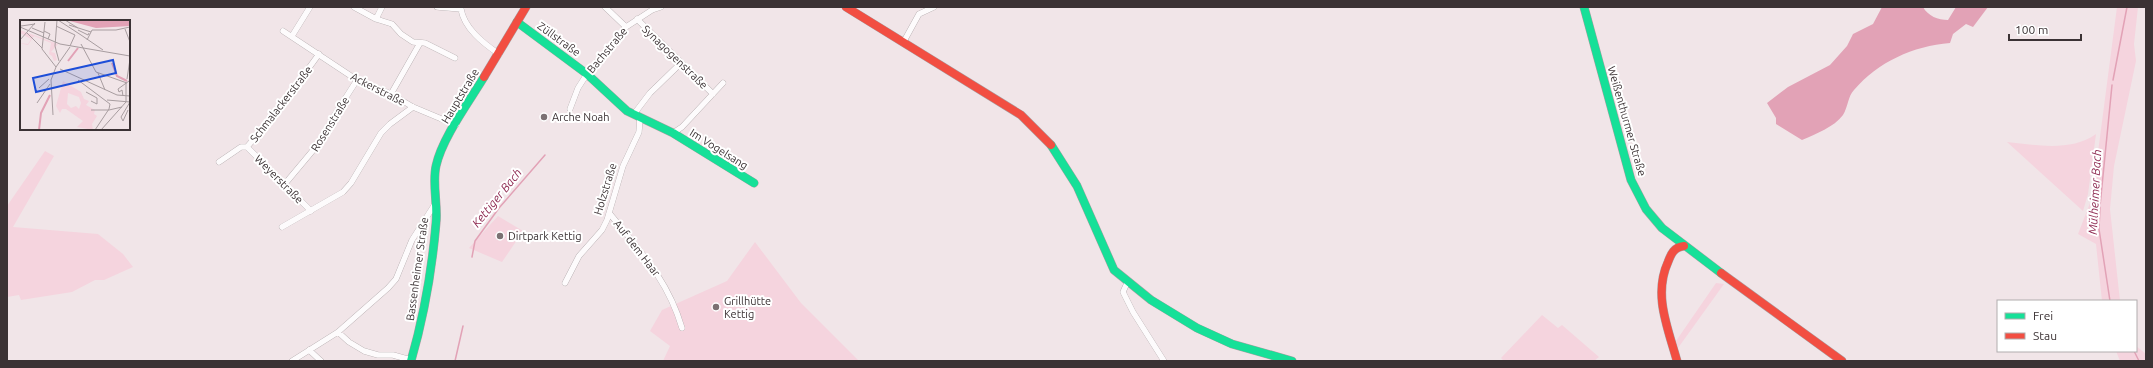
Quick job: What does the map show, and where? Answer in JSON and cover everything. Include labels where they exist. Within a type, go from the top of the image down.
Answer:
[{"type":"street","points":[[292,36],[310,7]]},
{"type":"street","points":[[354,7],[376,19],[392,24],[401,34],[413,42],[425,43],[455,58]]},
{"type":"street","points":[[364,13],[367,7]]},
{"type":"street","points":[[376,19],[382,7]]},
{"type":"street","points":[[437,7],[462,8],[462,17],[480,40],[500,52]]},
{"type":"street","name":"Hauptstraße","points":[[435,204],[434,180],[436,164],[442,149],[526,7]]},
{"type":"street","points":[[605,7],[626,27]]},
{"type":"street","name":"Bachstraße","points":[[570,109],[578,88],[587,74],[626,27],[652,9],[662,7]]},
{"type":"street","points":[[846,7],[1021,115],[1038,128],[1055,147],[1076,183],[1114,270],[1127,282],[1206,333],[1224,341],[1292,361]]},
{"type":"street","points":[[903,42],[919,14],[934,7]]},
{"type":"street","name":"Weißenthurmer Straße","points":[[1584,7],[1627,170],[1644,206],[1665,231],[1684,246],[1842,361]]},
{"type":"street","name":"Synagogenstraße","points":[[637,19],[713,94]]},
{"type":"street","name":"Züllstraße","points":[[517,22],[587,74]]},
{"type":"street","name":"Ackerstraße","points":[[283,31],[357,80],[391,94],[413,107],[456,125]]},
{"type":"street","points":[[391,94],[420,43]]},
{"type":"street","name":"Schmalackerstraße","points":[[219,162],[242,147],[246,147],[279,109],[319,54]]},
{"type":"street","points":[[637,115],[650,93],[681,63]]},
{"type":"street","points":[[587,74],[628,111],[673,133],[682,127],[724,83]]},
{"type":"street","name":"Rosenstraße","points":[[284,185],[325,136],[332,119],[357,80]]},
{"type":"street","points":[[282,227],[343,192],[351,183],[381,133],[390,124],[413,107]]},
{"type":"street","name":"Holzstraße","points":[[565,283],[578,256],[602,230],[610,214],[623,166],[639,132],[637,115]]},
{"type":"street","name":"Im Vogelsang","points":[[673,133],[754,183]]},
{"type":"street","name":"Weyerstraße","points":[[246,147],[311,211]]},
{"type":"street","points":[[292,361],[338,332],[396,279],[412,240],[435,204]]},
{"type":"street","name":"Bassenheimer Straße","points":[[411,361],[426,303],[436,222],[435,204]]},
{"type":"street","name":"Auf dem Haar","points":[[610,214],[658,273],[674,302],[682,328]]},
{"type":"street","points":[[1665,231],[1670,245],[1670,255]]},
{"type":"street","points":[[1677,361],[1661,293],[1661,279],[1670,255],[1675,248],[1684,246]]},
{"type":"street","points":[[1666,265],[1684,246]]},
{"type":"street","points":[[1127,282],[1124,292],[1133,312],[1164,361]]},
{"type":"street","points":[[338,332],[349,342],[364,351],[378,355],[393,355],[411,361]]},
{"type":"street","points":[[309,350],[321,361]]},
{"type":"shaded area","points":[[1882,7],[1923,7],[1934,17],[1948,20],[1956,7],[1988,7],[1973,27],[1966,24],[1953,34],[1950,43],[1910,52],[1897,57],[1874,71],[1852,92],[1843,115],[1835,123],[1824,130],[1802,140],[1776,124],[1776,118],[1767,103],[1788,87],[1830,65],[1847,46],[1853,34],[1873,24]]},
{"type":"shaded area","points":[[2117,7],[2138,7],[2134,44],[2136,61],[2114,166],[2110,209],[2120,300],[2102,300],[2096,244],[2078,234],[2092,198]]},
{"type":"shaded area","points":[[2096,134],[2088,194],[2083,211],[2007,142],[2053,146],[2076,143],[2086,140]]},
{"type":"shaded area","points":[[45,151],[54,156],[13,227],[98,234],[123,254],[133,267],[104,280],[95,280],[72,292],[21,300],[19,295],[7,297],[7,206]]},
{"type":"shaded area","name":"Dirtpark Kettig","points":[[498,216],[523,231],[502,262],[469,248]]},
{"type":"shaded area","points":[[755,242],[801,303],[859,361],[663,361],[670,346],[650,331],[662,310],[727,281]]},
{"type":"shaded area","points":[[1716,283],[1724,284],[1678,348],[1676,341]]},
{"type":"shaded area","points":[[1542,315],[1558,328],[1562,325],[1599,357],[1594,361],[1504,361],[1501,358]]},
{"type":"shaded area","points":[[2137,347],[2146,354],[2146,361],[2120,361],[2116,352],[2137,352]]},
{"type":"waterway","name":"Mülheimer Bach","points":[[2113,80],[2127,7]]},
{"type":"waterway","name":"Mülheimer Bach","points":[[2110,300],[2099,229],[2112,85]]},
{"type":"waterway","name":"Kettiger Bach","points":[[472,257],[475,241],[499,208],[545,155]]},
{"type":"waterway","name":"Kettiger Bach","points":[[455,361],[463,326]]},
{"type":"waterway","name":"Mülheimer Bach","points":[[2134,352],[2139,361]]},
{"type":"traffic: fast","points":[[1584,7],[1631,180],[1646,209],[1662,228],[1721,273]]},
{"type":"traffic: fast","points":[[517,22],[587,74],[627,111],[673,133],[754,183]]},
{"type":"traffic: fast","points":[[411,361],[424,310],[432,258],[436,216],[436,166],[439,155],[450,132],[484,77]]},
{"type":"traffic: fast","points":[[1051,145],[1077,186],[1114,270],[1151,300],[1197,328],[1232,344],[1292,361]]},
{"type":"traffic: jam","points":[[484,77],[526,7]]},
{"type":"traffic: jam","points":[[846,7],[1021,115],[1051,145]]},
{"type":"traffic: jam","points":[[1677,361],[1666,324],[1662,299],[1662,287],[1664,274],[1669,259],[1675,249],[1684,246]]},
{"type":"traffic: jam","points":[[1721,273],[1842,361]]},
{"type":"place","name":"Arche Noah","points":[[544,117]]},
{"type":"place","name":"Dirtpark Kettig","points":[[500,236]]},
{"type":"place","name":"Grillhütte Kettig","points":[[716,307]]}]
